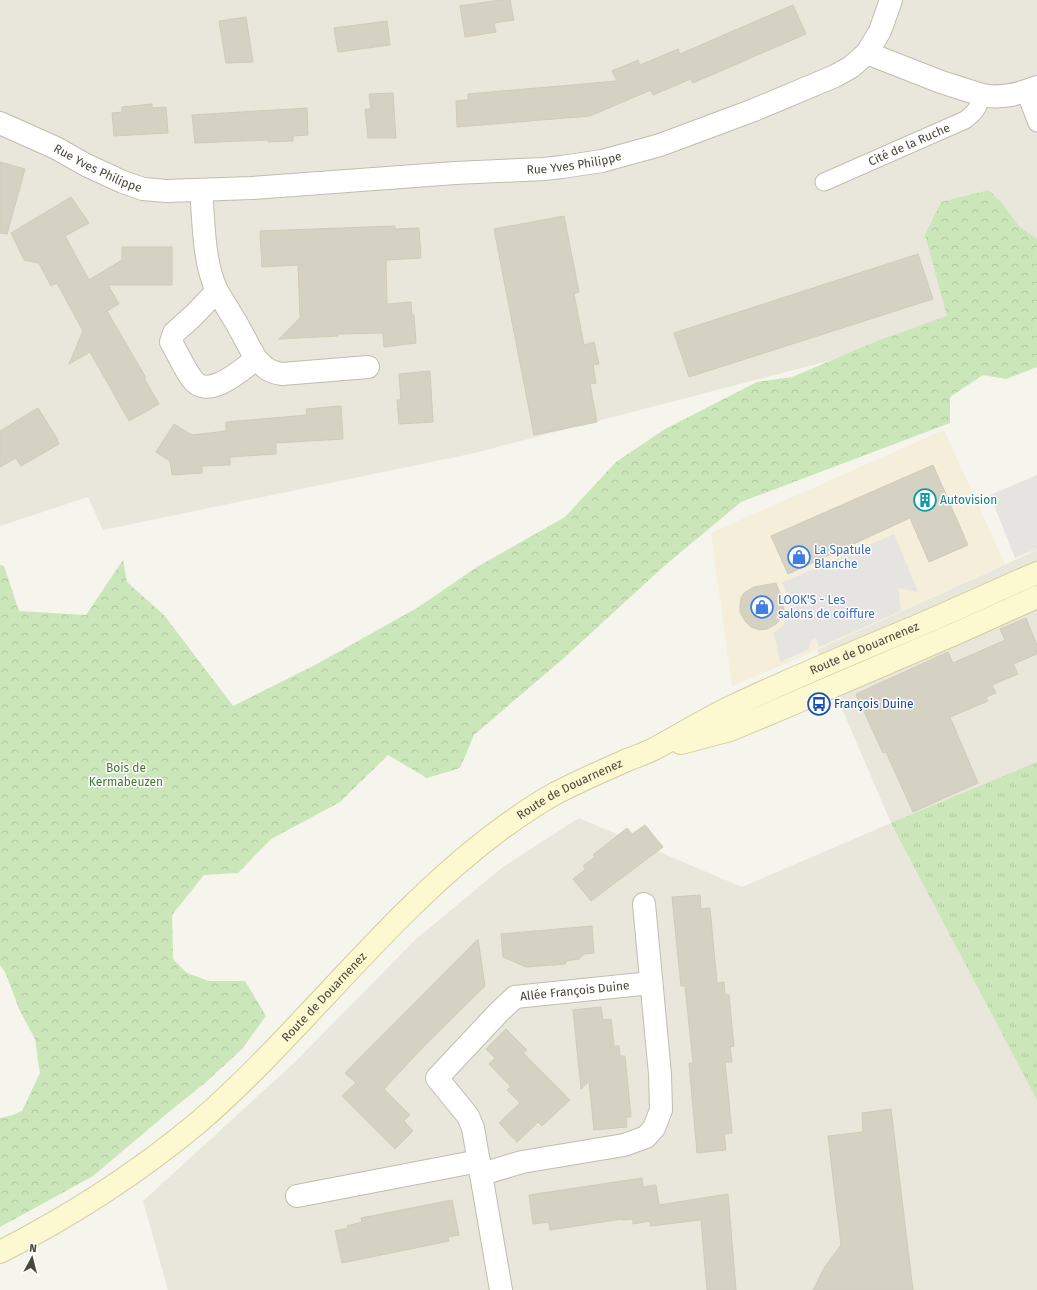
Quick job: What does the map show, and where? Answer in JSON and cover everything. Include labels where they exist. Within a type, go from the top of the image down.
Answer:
[{"type":"main road","name":"Route de Douarnenez","points":[[0,1252],[75,1211],[168,1146],[201,1120],[292,1031],[334,988],[376,941],[455,865],[522,814],[557,793],[651,751],[730,707],[869,645],[912,628],[1037,573]]},
{"type":"main road","name":"Route de Douarnenez","points":[[651,751],[730,730],[957,633],[1037,597]]},
{"type":"street","name":"Rue Yves Philippe","points":[[0,123],[56,148],[86,165],[110,176],[143,189],[166,191],[252,188],[455,173],[544,169],[602,161],[660,145],[754,110],[835,76],[851,67],[867,53],[880,31],[891,0]]},
{"type":"street","points":[[867,53],[940,82],[982,95],[1011,95],[1031,89]]},
{"type":"street","points":[[201,190],[208,264],[211,278],[256,359],[265,368],[272,372],[282,374],[368,367]]},
{"type":"street","points":[[217,291],[174,333],[171,342],[193,380],[204,387],[212,387],[223,382],[256,359]]},
{"type":"street","points":[[297,1196],[624,1145],[646,1137],[654,1128],[661,1110],[660,1074],[644,904]]},
{"type":"street","name":"Allée François Duine","points":[[501,1290],[473,1128],[468,1116],[437,1078],[515,997],[651,983]]},
{"type":"lane","points":[[1031,89],[1037,123]]},
{"type":"lane","name":"Cité de la Ruche","points":[[824,182],[965,120],[977,109],[982,95]]},
{"type":"shaded area","points":[[0,0],[1037,0],[1037,307],[470,454],[103,530],[88,497],[0,526]]},
{"type":"shaded area","points":[[944,430],[1005,564],[817,650],[732,686],[711,533]]},
{"type":"shaded area","points":[[1037,475],[1037,549],[1015,558],[990,495]]},
{"type":"shaded area","points":[[894,534],[918,592],[898,588],[901,611],[819,647],[816,637],[811,640],[809,649],[780,662],[774,633],[783,626],[789,614],[790,598],[782,583]]},
{"type":"shaded area","points":[[1037,550],[1037,1290],[168,1290],[143,1201],[294,1063],[415,940],[503,867],[579,818],[742,887],[891,823],[817,650]]},
{"type":"green space","name":"Bois de Kermabeuzen","points":[[989,190],[1000,201],[1019,226],[1037,239],[1037,367],[1006,379],[983,375],[950,397],[950,423],[741,502],[663,567],[565,657],[474,735],[460,768],[427,778],[388,755],[340,802],[271,839],[238,873],[204,875],[172,915],[173,959],[187,973],[209,981],[245,981],[266,1016],[242,1049],[206,1082],[93,1176],[0,1227],[0,1118],[22,1111],[40,1073],[35,1039],[19,1009],[6,974],[0,965],[0,565],[4,566],[19,611],[86,615],[123,560],[127,582],[164,615],[233,706],[315,665],[417,608],[477,567],[565,517],[616,462],[665,429],[757,382],[792,377],[882,339],[947,316],[925,235],[941,202]]},
{"type":"green space","points":[[1037,762],[1037,1100],[891,823]]},
{"type":"building","points":[[510,0],[514,20],[494,23],[496,32],[465,37],[460,6]]},
{"type":"building","points":[[793,5],[806,34],[693,83],[691,79],[653,95],[651,90],[590,116],[457,127],[456,101],[468,100],[468,94],[617,81],[612,71],[638,60],[640,65],[678,49],[680,54]]},
{"type":"building","points":[[246,17],[253,62],[226,63],[219,21]]},
{"type":"building","points":[[387,21],[390,45],[338,52],[334,28]]},
{"type":"building","points":[[393,93],[396,138],[368,138],[365,109],[371,109],[369,94]]},
{"type":"building","points":[[152,104],[152,108],[166,107],[168,133],[114,136],[112,113],[122,112],[122,107]]},
{"type":"building","points":[[307,108],[308,135],[293,136],[293,141],[268,142],[268,140],[195,143],[192,115]]},
{"type":"building","points":[[0,162],[25,169],[7,234],[0,233]]},
{"type":"building","points":[[71,197],[89,223],[65,236],[89,280],[122,260],[122,247],[172,247],[172,285],[108,285],[119,304],[107,311],[146,378],[144,378],[159,404],[129,421],[90,352],[69,364],[83,331],[57,283],[51,286],[39,263],[24,260],[11,233]]},
{"type":"building","points":[[564,216],[579,292],[574,294],[584,345],[594,342],[599,364],[593,365],[596,383],[590,384],[597,422],[534,435],[494,229]]},
{"type":"building","points":[[395,226],[395,229],[419,228],[421,258],[386,260],[387,304],[411,302],[412,315],[414,315],[416,343],[384,347],[383,333],[338,334],[338,336],[279,339],[300,318],[298,265],[262,267],[260,231]]},
{"type":"building","points":[[918,254],[933,299],[689,377],[674,333]]},
{"type":"building","points":[[430,371],[433,422],[399,424],[397,400],[401,400],[399,374]]},
{"type":"building","points":[[341,406],[343,439],[276,443],[276,454],[230,457],[230,465],[202,466],[202,473],[172,475],[170,461],[156,452],[174,424],[192,435],[226,431],[226,422],[307,415],[306,409]]},
{"type":"building","points":[[38,408],[59,444],[21,466],[16,458],[0,467],[0,431]]},
{"type":"building","points":[[933,465],[968,545],[929,562],[910,518],[788,574],[771,536]]},
{"type":"building","points":[[776,583],[783,601],[784,609],[782,617],[776,624],[767,629],[760,630],[751,627],[745,621],[740,612],[741,598],[744,593],[754,587]]},
{"type":"building","points":[[1026,618],[1037,645],[1037,654],[1013,664],[1018,674],[992,685],[996,693],[986,697],[988,701],[950,717],[978,783],[913,812],[886,752],[883,753],[856,694],[948,652],[953,663],[1005,640],[1000,629]]},
{"type":"building","points":[[645,825],[663,847],[591,901],[573,879],[586,869],[583,866],[595,857],[593,855],[627,828],[632,834]]},
{"type":"building","points":[[700,895],[701,909],[710,908],[717,983],[724,982],[725,995],[729,995],[734,1046],[730,1047],[732,1062],[725,1062],[732,1133],[724,1134],[726,1150],[697,1153],[689,1063],[693,1063],[685,986],[681,986],[672,897]]},
{"type":"building","points":[[592,926],[594,953],[584,954],[579,959],[566,961],[566,964],[526,967],[503,957],[501,934]]},
{"type":"building","points":[[478,939],[485,986],[426,1044],[384,1089],[410,1115],[404,1121],[413,1131],[395,1149],[342,1096],[356,1083],[345,1073]]},
{"type":"building","points":[[601,1007],[603,1020],[611,1019],[614,1046],[619,1046],[620,1056],[625,1056],[631,1117],[626,1117],[627,1127],[594,1130],[589,1081],[581,1089],[573,1010]]},
{"type":"building","points":[[506,1029],[527,1050],[523,1053],[570,1100],[542,1126],[538,1122],[517,1142],[499,1123],[520,1103],[507,1090],[511,1087],[489,1064],[495,1058],[486,1049]]},
{"type":"building","points":[[891,1109],[913,1290],[813,1290],[824,1268],[841,1245],[828,1136],[863,1132],[862,1113]]},
{"type":"building","points":[[642,1178],[643,1187],[656,1185],[659,1205],[728,1194],[736,1290],[707,1290],[701,1220],[651,1226],[650,1221],[633,1224],[633,1219],[622,1219],[550,1230],[549,1222],[533,1224],[529,1195]]},
{"type":"building","points":[[452,1200],[459,1235],[448,1237],[449,1241],[342,1263],[335,1231],[348,1228],[347,1226],[362,1222],[361,1218]]},
{"type":"place","name":"Autovision","points":[[925,500]]},
{"type":"place","name":"La Spatule Blanche","points":[[799,557]]},
{"type":"place","name":"LOOK'S - Les salons de coiffure","points":[[762,607]]},
{"type":"place","name":"François Duine","points":[[819,704]]}]
